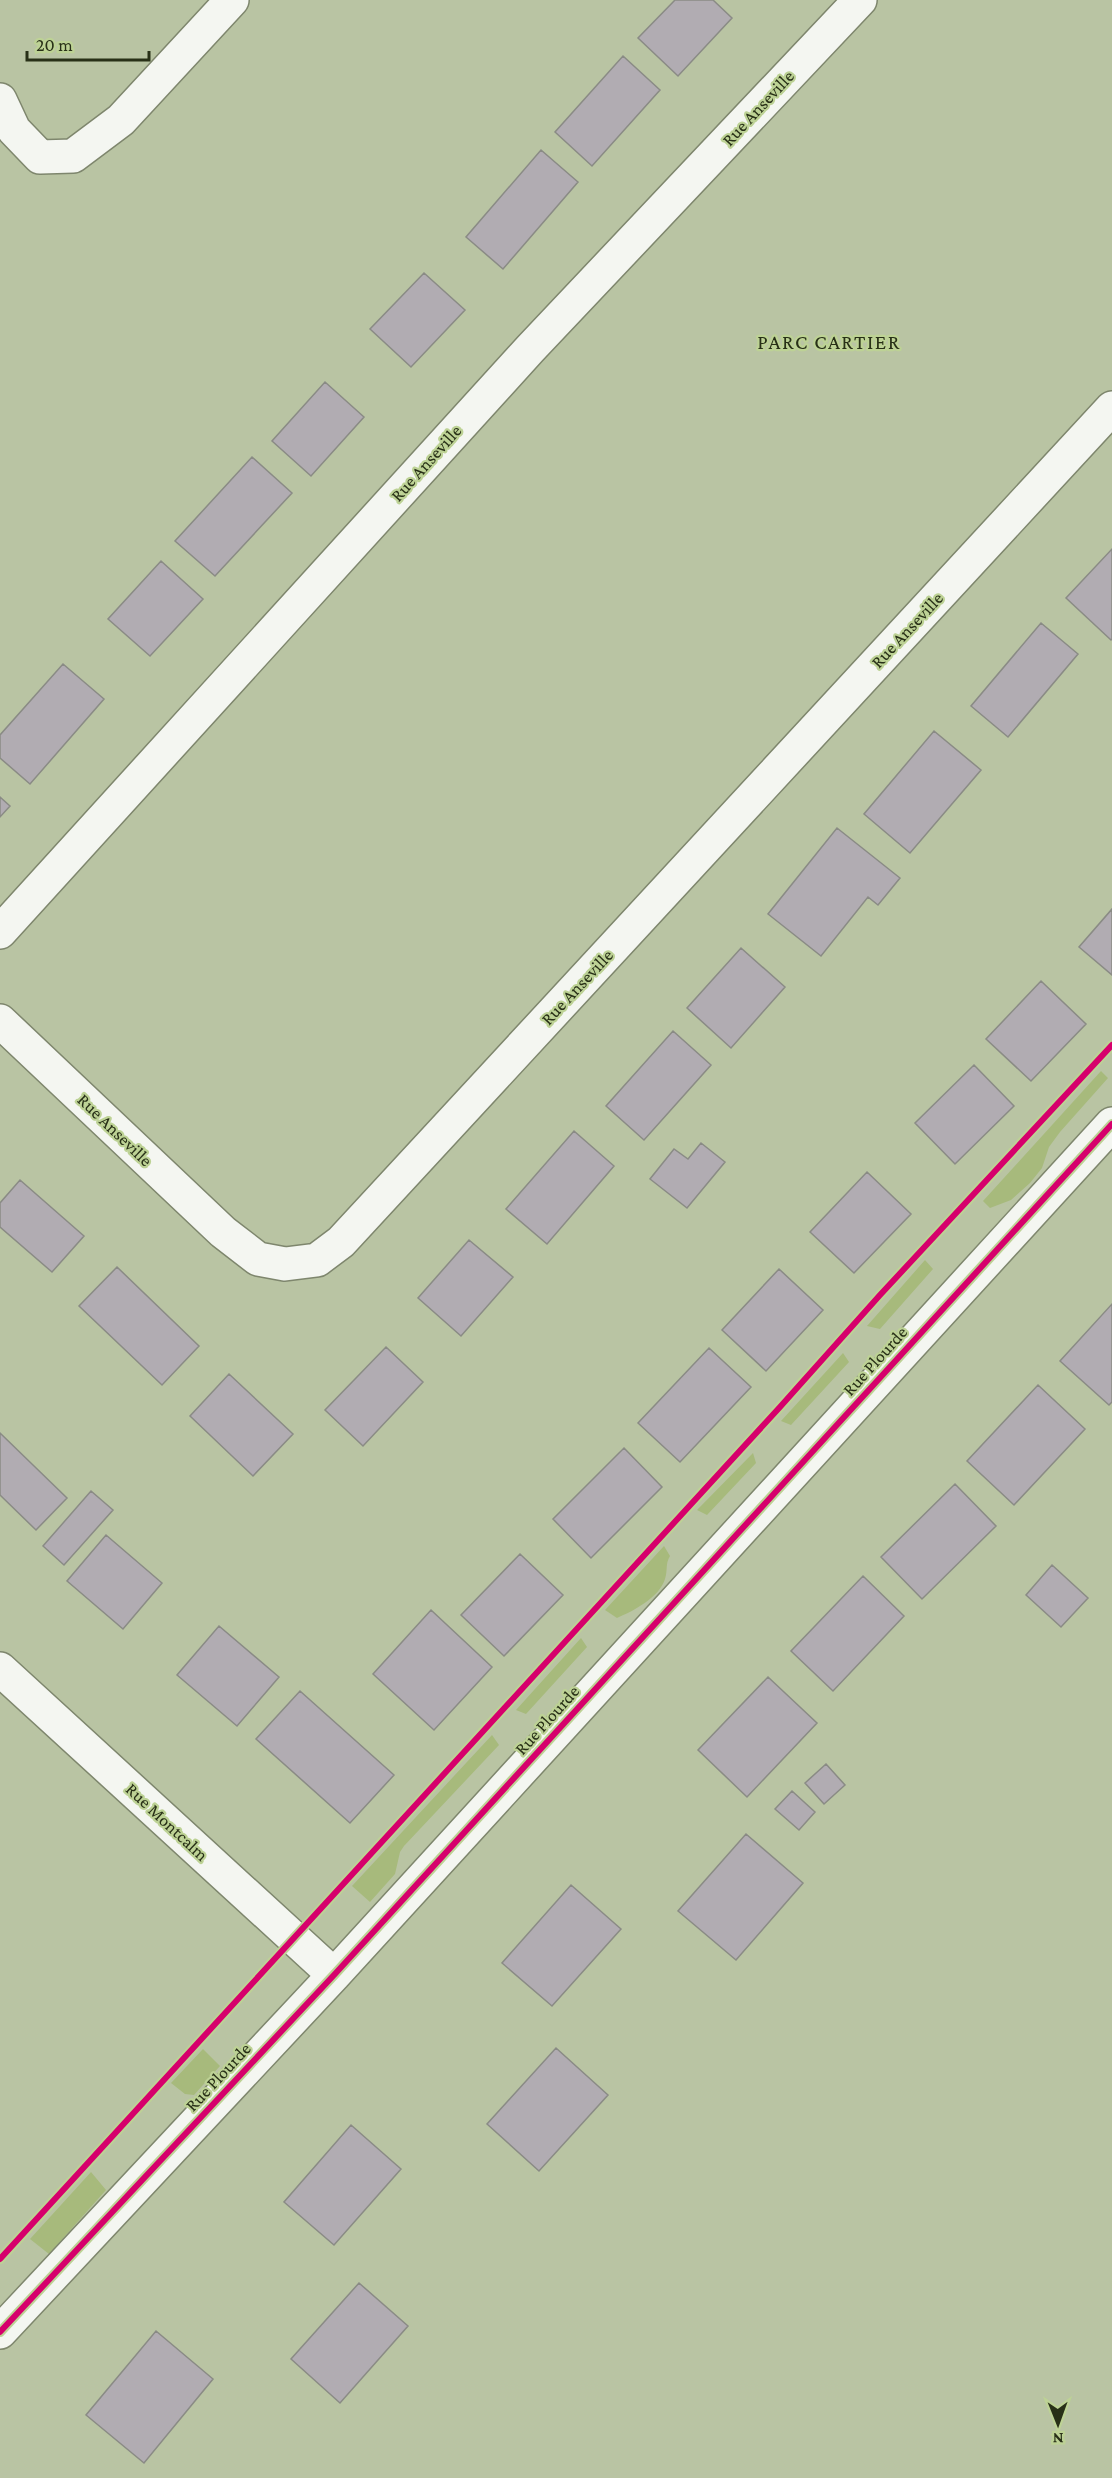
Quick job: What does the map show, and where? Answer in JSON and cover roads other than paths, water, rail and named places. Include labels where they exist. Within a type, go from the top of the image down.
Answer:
[{"type":"street","points":[[0,100],[14,130],[40,157],[73,156],[122,120],[232,0]]},
{"type":"street","name":"Rue Anseville","points":[[0,932],[530,349],[860,0]]},
{"type":"street","name":"Rue Anseville","points":[[0,1021],[223,1232],[258,1259],[285,1264],[317,1260],[341,1242],[1112,408]]},
{"type":"street","name":"Rue Plourde","points":[[4,2320],[334,1975],[1112,1124]]},
{"type":"street","name":"Rue Montcalm","points":[[0,1669],[334,1975]]},
{"type":"district","name":"PARC CARTIER","points":[[829,342]]}]
